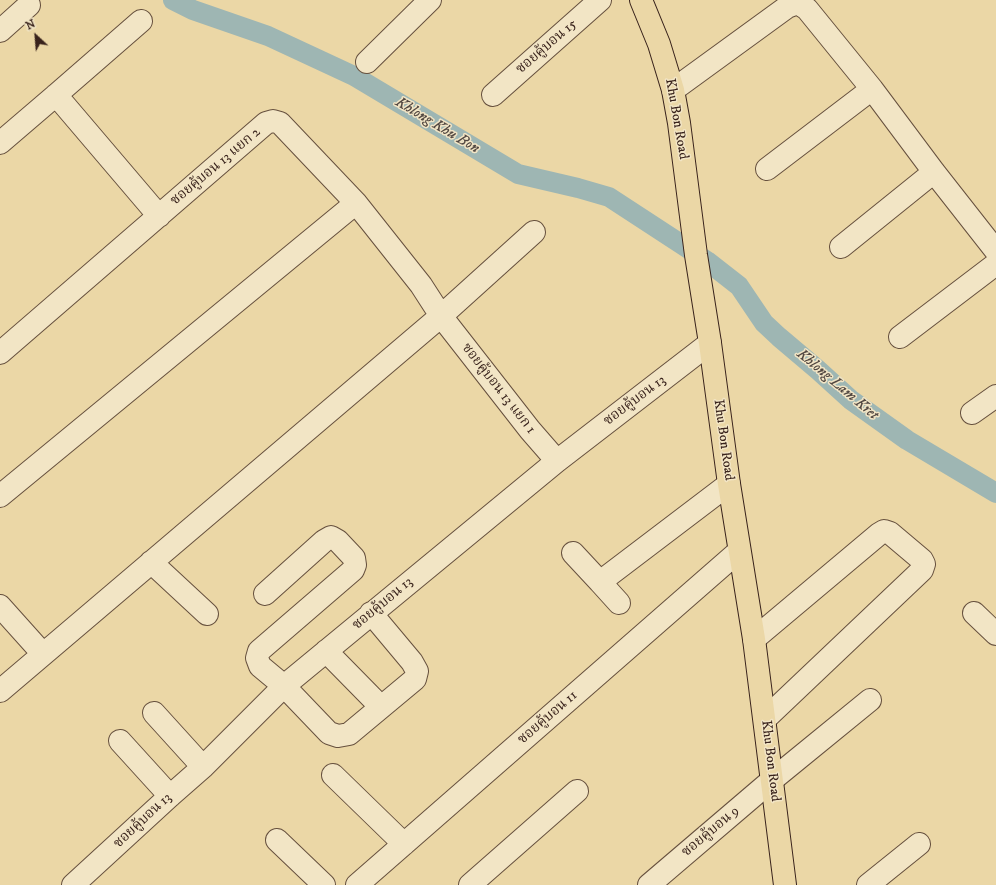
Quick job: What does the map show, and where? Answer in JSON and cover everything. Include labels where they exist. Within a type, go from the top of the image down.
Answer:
[{"type":"main road","name":"Khu Bon Road","points":[[641,0],[659,44],[673,90],[679,123],[728,484],[754,639],[785,885]]},
{"type":"street","name":"ซอยคู้บอน 15","points":[[493,94],[600,0]]},
{"type":"street","points":[[673,90],[797,1],[807,9],[872,89],[934,172],[996,251]]},
{"type":"street","points":[[367,62],[422,3]]},
{"type":"street","points":[[0,143],[141,21]]},
{"type":"street","points":[[767,169],[872,89]]},
{"type":"street","points":[[56,96],[159,216]]},
{"type":"street","name":"ซอยคู้บอน 13 แยก 2","points":[[0,353],[266,123],[273,121],[280,123],[356,203],[421,285],[441,316]]},
{"type":"street","points":[[841,247],[934,172]]},
{"type":"street","points":[[0,496],[356,203]]},
{"type":"street","points":[[0,691],[441,316],[534,232]]},
{"type":"street","points":[[900,337],[996,264]]},
{"type":"street","name":"ซอยคู้บอน 13 แยก 1","points":[[441,316],[530,430],[557,460]]},
{"type":"street","name":"ซอยคู้บอน 13","points":[[74,885],[203,767],[284,686],[557,460],[710,343]]},
{"type":"street","points":[[972,413],[996,396]]},
{"type":"street","points":[[600,582],[728,484]]},
{"type":"street","points":[[754,639],[884,531],[890,532],[922,560],[924,564],[922,570],[765,719]]},
{"type":"street","points":[[264,594],[324,541],[331,538],[338,541],[354,558],[355,565],[353,570],[259,651],[257,658],[260,666],[284,686],[329,733],[338,736],[349,734],[415,679],[416,670],[412,662],[371,613]]},
{"type":"street","name":"ซอยคู้บอน 11","points":[[357,885],[739,551]]},
{"type":"street","points":[[573,553],[619,603]]},
{"type":"street","points":[[151,562],[207,614]]},
{"type":"street","points":[[0,606],[43,654]]},
{"type":"street","points":[[974,613],[996,634]]},
{"type":"street","points":[[326,651],[381,707]]},
{"type":"street","name":"ซอยคู้บอน 9","points":[[649,885],[772,780],[870,700]]},
{"type":"street","points":[[154,713],[203,767]]},
{"type":"street","points":[[120,741],[170,796]]},
{"type":"street","points":[[333,775],[404,844]]},
{"type":"street","points":[[470,885],[577,791]]},
{"type":"street","points":[[277,840],[324,885]]},
{"type":"street","points":[[868,885],[919,844]]},
{"type":"waterway","name":"Khlong Khu Bon","points":[[173,0],[193,10],[268,36],[354,76],[518,174],[609,197],[707,261],[739,286],[764,323],[851,400],[907,440],[996,493]]},
{"type":"water label","name":"Khlong Lam Kret","points":[[837,385]]}]
